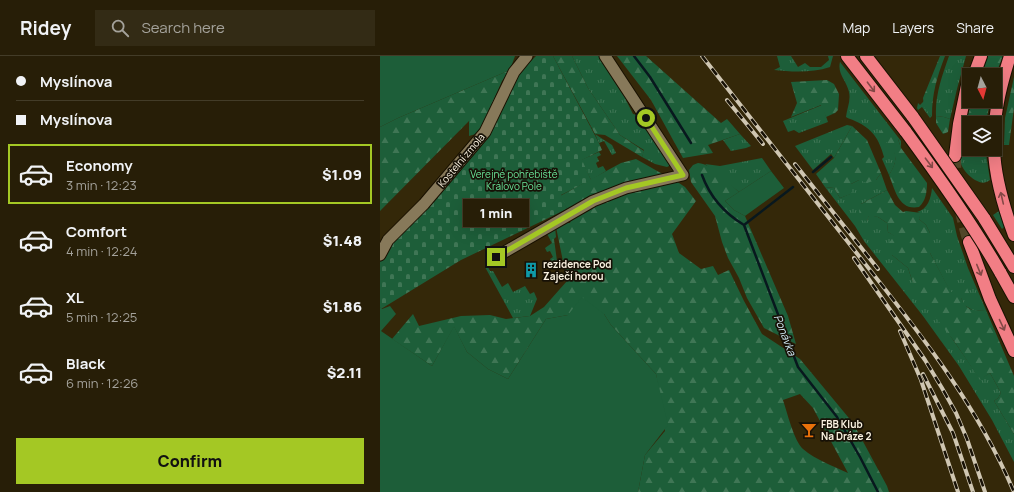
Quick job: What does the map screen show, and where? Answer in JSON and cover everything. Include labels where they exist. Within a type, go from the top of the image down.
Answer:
[{"type":"highway","points":[[848,56],[933,169],[973,228],[1014,297]]},
{"type":"highway","points":[[866,56],[913,117],[985,220],[1014,267]]},
{"type":"highway","points":[[970,68],[973,56]]},
{"type":"highway","points":[[977,68],[981,56]]},
{"type":"highway","points":[[995,116],[996,104],[1010,56]]},
{"type":"highway","points":[[955,156],[957,137],[963,108]]},
{"type":"highway","points":[[995,156],[1002,202],[1014,235]]},
{"type":"highway","points":[[985,220],[1014,253]]},
{"type":"highway","points":[[968,242],[990,299],[1014,351]]},
{"type":"street","name":"Kostelní zmola","points":[[380,255],[388,240],[424,204],[485,132],[514,72],[528,56]]},
{"type":"street","points":[[496,257],[598,199],[626,188],[683,175],[604,56]]},
{"type":"green space","points":[[380,56],[515,56],[510,70],[380,127]]},
{"type":"green space","name":"Veřejné pohřebiště Královo Pole","points":[[536,56],[553,56],[599,143],[602,150],[582,160],[591,180],[561,195],[567,209],[461,260],[381,309],[380,262],[385,253],[409,222],[436,197],[518,74]]},
{"type":"green space","points":[[553,56],[572,56],[588,88],[620,135],[644,151],[642,157],[605,135],[595,134]]},
{"type":"green space","points":[[572,56],[600,56],[625,93],[626,100],[633,114],[641,116],[670,162],[669,166],[667,167],[655,164],[642,157],[644,150],[620,135],[588,88]]},
{"type":"green space","points":[[617,56],[646,56],[721,123],[727,119],[740,134],[708,145],[713,153],[683,158],[651,100]]},
{"type":"green space","points":[[777,56],[791,56],[798,67],[805,63],[810,67],[821,67],[829,60],[828,56],[833,56],[830,67],[795,72],[774,70],[780,67]]},
{"type":"green space","points":[[940,56],[945,56],[936,85],[931,116],[924,107],[923,98]]},
{"type":"green space","points":[[949,56],[966,56],[950,119],[936,116],[938,93]]},
{"type":"green space","points":[[988,56],[1003,56],[998,68],[984,68]]},
{"type":"green space","points":[[840,62],[901,141],[901,148],[898,139],[894,150],[895,163],[889,175],[882,159],[884,157],[882,151],[874,135],[866,127],[846,117],[849,95],[848,88],[841,74],[839,66]]},
{"type":"green space","points":[[510,70],[502,81],[479,133],[469,136],[469,121],[380,211],[380,127]]},
{"type":"green space","points":[[1014,77],[1014,108],[1009,145],[1004,145],[1005,118]]},
{"type":"green space","points":[[827,80],[834,84],[839,94],[838,110],[826,117],[821,105],[791,117],[797,103],[791,82]]},
{"type":"green space","points":[[924,101],[925,107],[932,116],[930,118],[922,107],[918,110],[917,108],[918,103],[920,105]]},
{"type":"green space","points":[[822,105],[828,122],[799,133],[794,130],[788,132],[783,121]]},
{"type":"green space","points":[[970,108],[989,108],[987,116],[968,116]]},
{"type":"green space","points":[[936,116],[950,119],[948,132],[943,134],[936,123]]},
{"type":"green space","points":[[847,125],[852,126],[834,158],[831,154],[813,170],[795,146]]},
{"type":"green space","points":[[852,126],[867,140],[881,173],[876,180],[867,183],[859,180],[851,184],[851,194],[840,198],[834,188],[825,187],[816,174],[834,158]]},
{"type":"green space","points":[[883,128],[892,132],[898,139],[901,148],[927,183],[925,199],[919,207],[907,206],[902,203],[896,193],[889,175],[895,162],[894,152],[878,134]]},
{"type":"green space","points":[[595,134],[612,145],[616,153],[612,155],[604,141],[599,143]]},
{"type":"green space","points":[[740,134],[751,146],[731,151],[723,140]]},
{"type":"green space","points":[[962,149],[962,156],[986,156],[990,180],[984,183],[973,179],[965,171],[961,164]]},
{"type":"green space","points":[[599,152],[601,155],[597,157],[599,161],[596,163],[598,168],[603,166],[606,171],[591,180],[581,160]]},
{"type":"green space","points":[[762,158],[771,171],[739,192],[705,164],[720,166]]},
{"type":"green space","points":[[636,159],[666,176],[590,200],[567,209],[560,196],[621,163]]},
{"type":"green space","points":[[698,163],[704,164],[715,170],[739,192],[725,201],[734,210],[745,216],[788,316],[796,344],[764,328],[747,298],[739,278],[728,258],[715,216],[691,182],[689,170],[693,165]]},
{"type":"green space","points":[[771,171],[784,188],[745,216],[734,210],[725,201]]},
{"type":"green space","points":[[881,173],[887,190],[861,204],[867,221],[869,215],[878,217],[887,223],[888,232],[895,236],[892,255],[908,268],[912,280],[980,379],[990,373],[1001,393],[994,401],[1014,434],[1014,462],[992,420],[959,366],[825,187],[834,188],[840,198],[850,194],[851,184],[859,180],[876,180]]},
{"type":"green space","points":[[676,181],[685,187],[696,201],[672,234],[679,253],[701,269],[713,266],[718,275],[729,270],[762,334],[800,359],[853,423],[889,492],[638,492],[645,455],[665,431],[656,374],[611,325],[604,314],[568,315],[546,319],[508,379],[488,369],[467,352],[454,327],[432,366],[392,339],[413,314],[419,326],[461,316],[490,315],[506,319],[530,316],[544,307],[567,281],[556,227],[562,223],[570,223],[572,217],[615,196]],"holes":[[[800,394],[813,408],[848,473],[819,460],[803,449],[794,433],[783,400]]]},
{"type":"green space","points":[[932,188],[953,218],[957,236],[968,268],[986,310],[974,311],[964,305],[961,298],[951,293],[930,253],[930,233],[926,225],[919,219],[920,213],[917,212],[921,211],[926,206],[931,196]]},
{"type":"green space","points":[[887,190],[895,205],[903,212],[921,213],[919,219],[926,225],[930,233],[930,253],[951,292],[967,288],[970,295],[961,298],[966,306],[974,310],[986,310],[1014,376],[1014,434],[994,401],[1001,393],[990,373],[980,380],[954,341],[923,301],[912,280],[908,268],[892,255],[886,247],[894,236],[888,232],[887,223],[878,217],[869,216],[867,221],[861,220],[859,211],[861,204]]},
{"type":"green space","points":[[999,211],[1004,227],[1002,229],[993,215]]},
{"type":"green space","points":[[555,227],[556,237],[554,239],[557,261],[552,263],[550,259],[553,257],[550,251],[547,252],[545,248],[552,243],[546,232]]},
{"type":"green space","points":[[489,264],[490,266],[488,267],[490,271],[493,271],[502,287],[508,283],[513,292],[525,286],[530,294],[534,292],[537,299],[530,316],[513,318],[485,267]]},
{"type":"green space","points":[[582,297],[604,314],[611,325],[656,374],[668,425],[645,455],[638,492],[380,492],[380,307],[382,309],[390,306],[396,314],[381,331],[432,366],[454,326],[467,352],[488,369],[508,379],[546,319],[568,315]]},
{"type":"waterway","name":"Ponávka","points":[[634,56],[650,77],[691,143]]},
{"type":"waterway","points":[[813,172],[831,157]]},
{"type":"waterway","name":"Ponávka","points":[[702,175],[705,183],[718,204],[744,225],[798,367],[837,417],[878,492]]},
{"type":"waterway","points":[[744,225],[793,187]]},
{"type":"tunnel","points":[[955,156],[959,199],[969,242]]},
{"type":"railway","points":[[702,56],[900,308],[943,366],[982,427],[1014,492]]},
{"type":"railway","points":[[727,100],[763,144]]},
{"type":"railway","points":[[795,164],[878,269]]},
{"type":"railway","points":[[854,258],[925,360],[956,413],[967,439],[985,492]]},
{"type":"railway","points":[[900,331],[921,380],[958,492]]},
{"type":"railway","points":[[923,374],[953,433],[973,492]]},
{"type":"place","name":"rezidence Pod Zaječí horou","points":[[531,270]]},
{"type":"place","name":"FBB Klub Na Dráze 2","points":[[809,430]]},
{"type":"route","points":[[496,257],[593,201],[626,188],[683,175],[646,118]]}]
